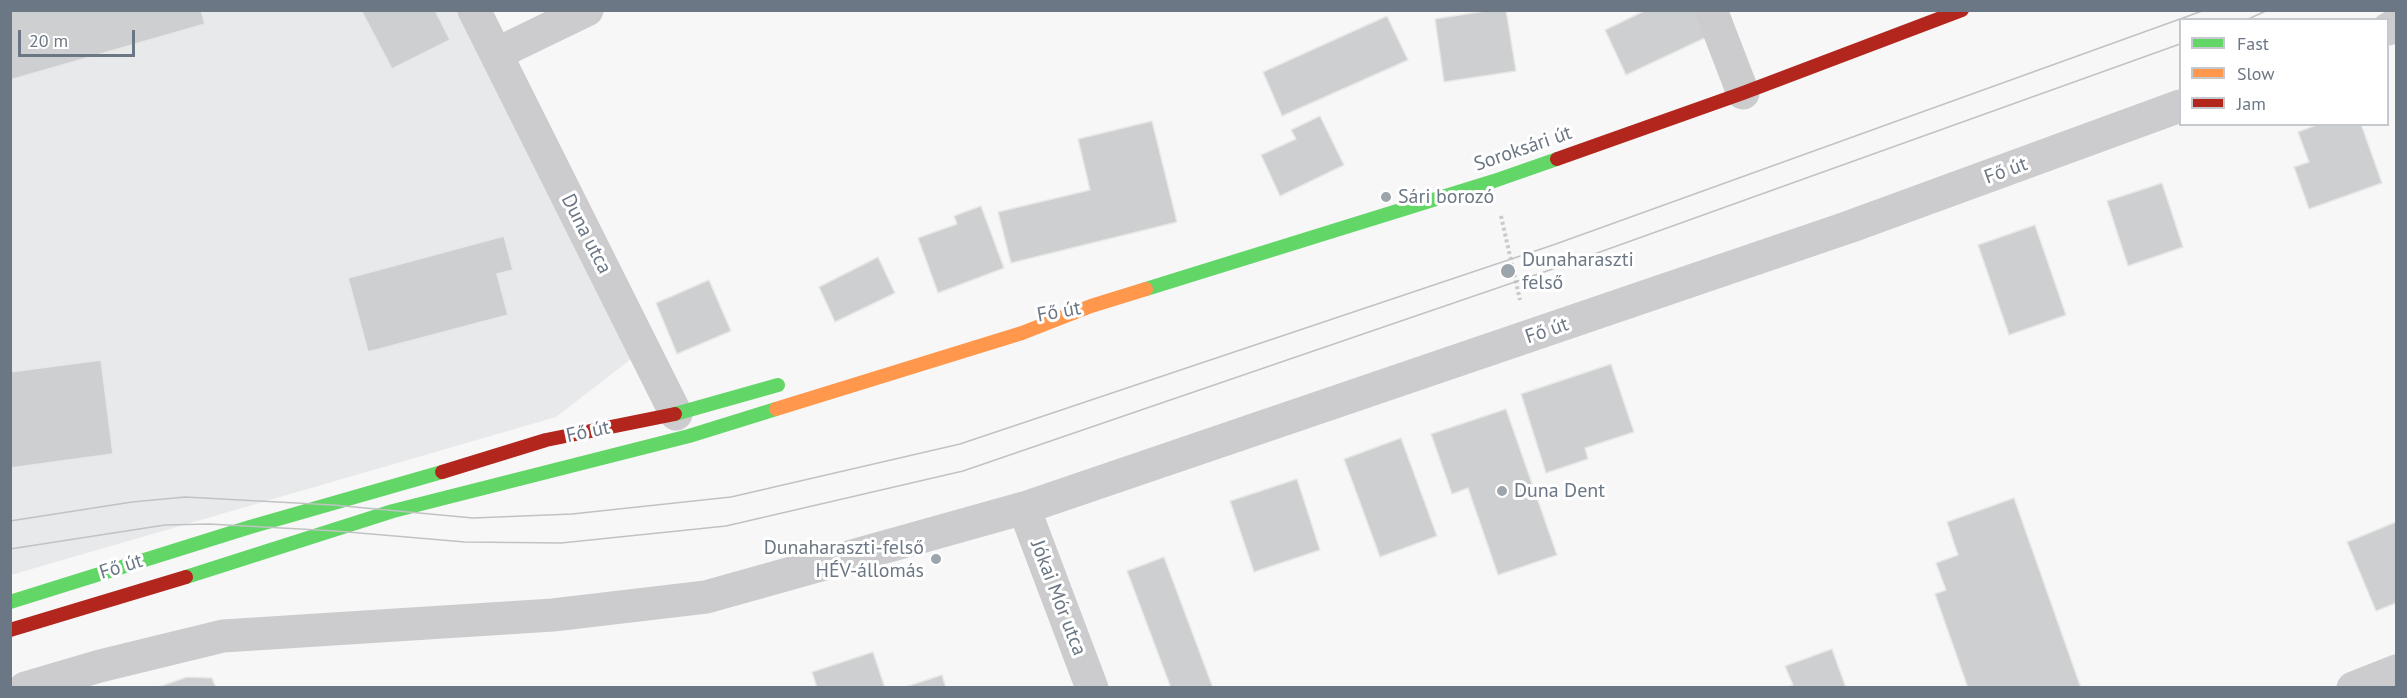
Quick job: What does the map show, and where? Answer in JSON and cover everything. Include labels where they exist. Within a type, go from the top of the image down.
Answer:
[{"type":"main road","name":"Soroksári út","points":[[1090,306],[1494,181],[1743,93],[1962,10]]},
{"type":"main road","name":"Fő út","points":[[1019,319],[1090,306]]},
{"type":"main road","name":"Fő út","points":[[10,630],[336,531],[393,511],[689,436],[1022,333],[1090,306]]},
{"type":"main road","name":"Fő út","points":[[10,602],[250,526],[333,505],[546,441],[676,414],[790,382]]},
{"type":"street","name":"Duna utca","points":[[474,10],[676,414]]},
{"type":"street","points":[[496,54],[587,10]]},
{"type":"street","points":[[1711,10],[1743,93]]},
{"type":"street","name":"Fő út","points":[[25,687],[223,636],[553,615],[706,597],[1024,508],[1529,338],[1893,212],[2179,107]]},
{"type":"street","name":"Jókai Mór utca","points":[[1024,508],[1092,687]]},
{"type":"street","points":[[2353,687],[2397,671]]},
{"type":"path","points":[[1494,181],[1529,338]]},
{"type":"shaded area","points":[[11,11],[460,11],[635,356],[556,417],[11,575]]},
{"type":"building","points":[[10,10],[201,10],[205,24],[10,80]]},
{"type":"building","points":[[361,10],[435,10],[450,40],[392,69]]},
{"type":"building","points":[[1491,10],[1506,10],[1516,71],[1444,82],[1435,19]]},
{"type":"building","points":[[1646,10],[1697,10],[1709,36],[1626,75],[1605,30]]},
{"type":"building","points":[[1387,16],[1408,60],[1282,116],[1263,72]]},
{"type":"building","points":[[1320,116],[1344,165],[1280,196],[1261,155],[1296,139],[1291,130]]},
{"type":"building","points":[[1152,121],[1177,222],[1011,263],[998,212],[1090,190],[1078,139]]},
{"type":"building","points":[[2314,126],[2362,126],[2382,183],[2309,209],[2294,167],[2309,162],[2298,132]]},
{"type":"building","points":[[2162,183],[2183,247],[2128,266],[2107,201]]},
{"type":"building","points":[[981,206],[1004,268],[938,293],[918,238],[957,224],[954,216]]},
{"type":"building","points":[[2035,225],[2066,315],[2009,335],[1978,245]]},
{"type":"building","points":[[504,236],[513,270],[497,274],[508,315],[368,352],[348,278]]},
{"type":"building","points":[[878,257],[895,293],[835,322],[819,287]]},
{"type":"building","points":[[709,280],[731,331],[677,354],[656,303]]},
{"type":"building","points":[[101,360],[113,454],[10,468],[10,372]]},
{"type":"building","points":[[1611,364],[1634,432],[1585,448],[1588,459],[1546,473],[1521,394]]},
{"type":"building","name":"Duna Dent","points":[[1506,409],[1557,555],[1498,575],[1468,488],[1452,494],[1431,434]]},
{"type":"building","points":[[1401,438],[1437,536],[1380,557],[1344,459]]},
{"type":"building","points":[[1297,479],[1320,550],[1254,572],[1230,501]]},
{"type":"building","points":[[2014,498],[2081,688],[1968,688],[1935,594],[1946,590],[1936,563],[1958,555],[1947,522]]},
{"type":"building","points":[[2396,522],[2396,603],[2376,611],[2347,542]]},
{"type":"building","points":[[1164,557],[1213,688],[1171,688],[1127,571]]},
{"type":"building","points":[[1832,649],[1846,688],[1784,688],[1793,685],[1785,666]]},
{"type":"building","points":[[873,652],[885,688],[817,688],[812,672]]},
{"type":"building","points":[[942,675],[946,688],[905,688],[905,687]]},
{"type":"building","points":[[187,677],[212,678],[216,688],[156,688]]},
{"type":"tram line","points":[[2183,18],[2205,10]]},
{"type":"tram line","points":[[2250,18],[2268,10]]},
{"type":"tram line","points":[[10,521],[132,502],[185,497],[333,505],[473,518],[572,514],[731,497],[960,444],[1553,245],[2179,19]]},
{"type":"tram line","points":[[10,549],[165,525],[209,524],[336,531],[465,542],[561,543],[726,526],[963,471],[1547,271],[2179,44]]},
{"type":"traffic: fast","points":[[1146,289],[1494,181],[1557,159]]},
{"type":"traffic: fast","points":[[675,414],[778,385]]},
{"type":"traffic: fast","points":[[186,577],[393,511],[689,436],[776,409]]},
{"type":"traffic: fast","points":[[10,602],[250,527],[442,472]]},
{"type":"traffic: slow","points":[[776,409],[1022,333],[1091,306],[1146,289]]},
{"type":"traffic: jam","points":[[1557,159],[1743,93],[1962,10]]},
{"type":"traffic: jam","points":[[442,472],[546,440],[675,414]]},
{"type":"traffic: jam","points":[[10,630],[186,577]]},
{"type":"place","name":"Sári borozó","points":[[1386,197]]},
{"type":"place","name":"Dunaharaszti felső","points":[[1508,271]]},
{"type":"place","name":"Duna Dent","points":[[1502,491]]},
{"type":"place","name":"Dunaharaszti-felső HÉV-állomás","points":[[936,559]]}]
